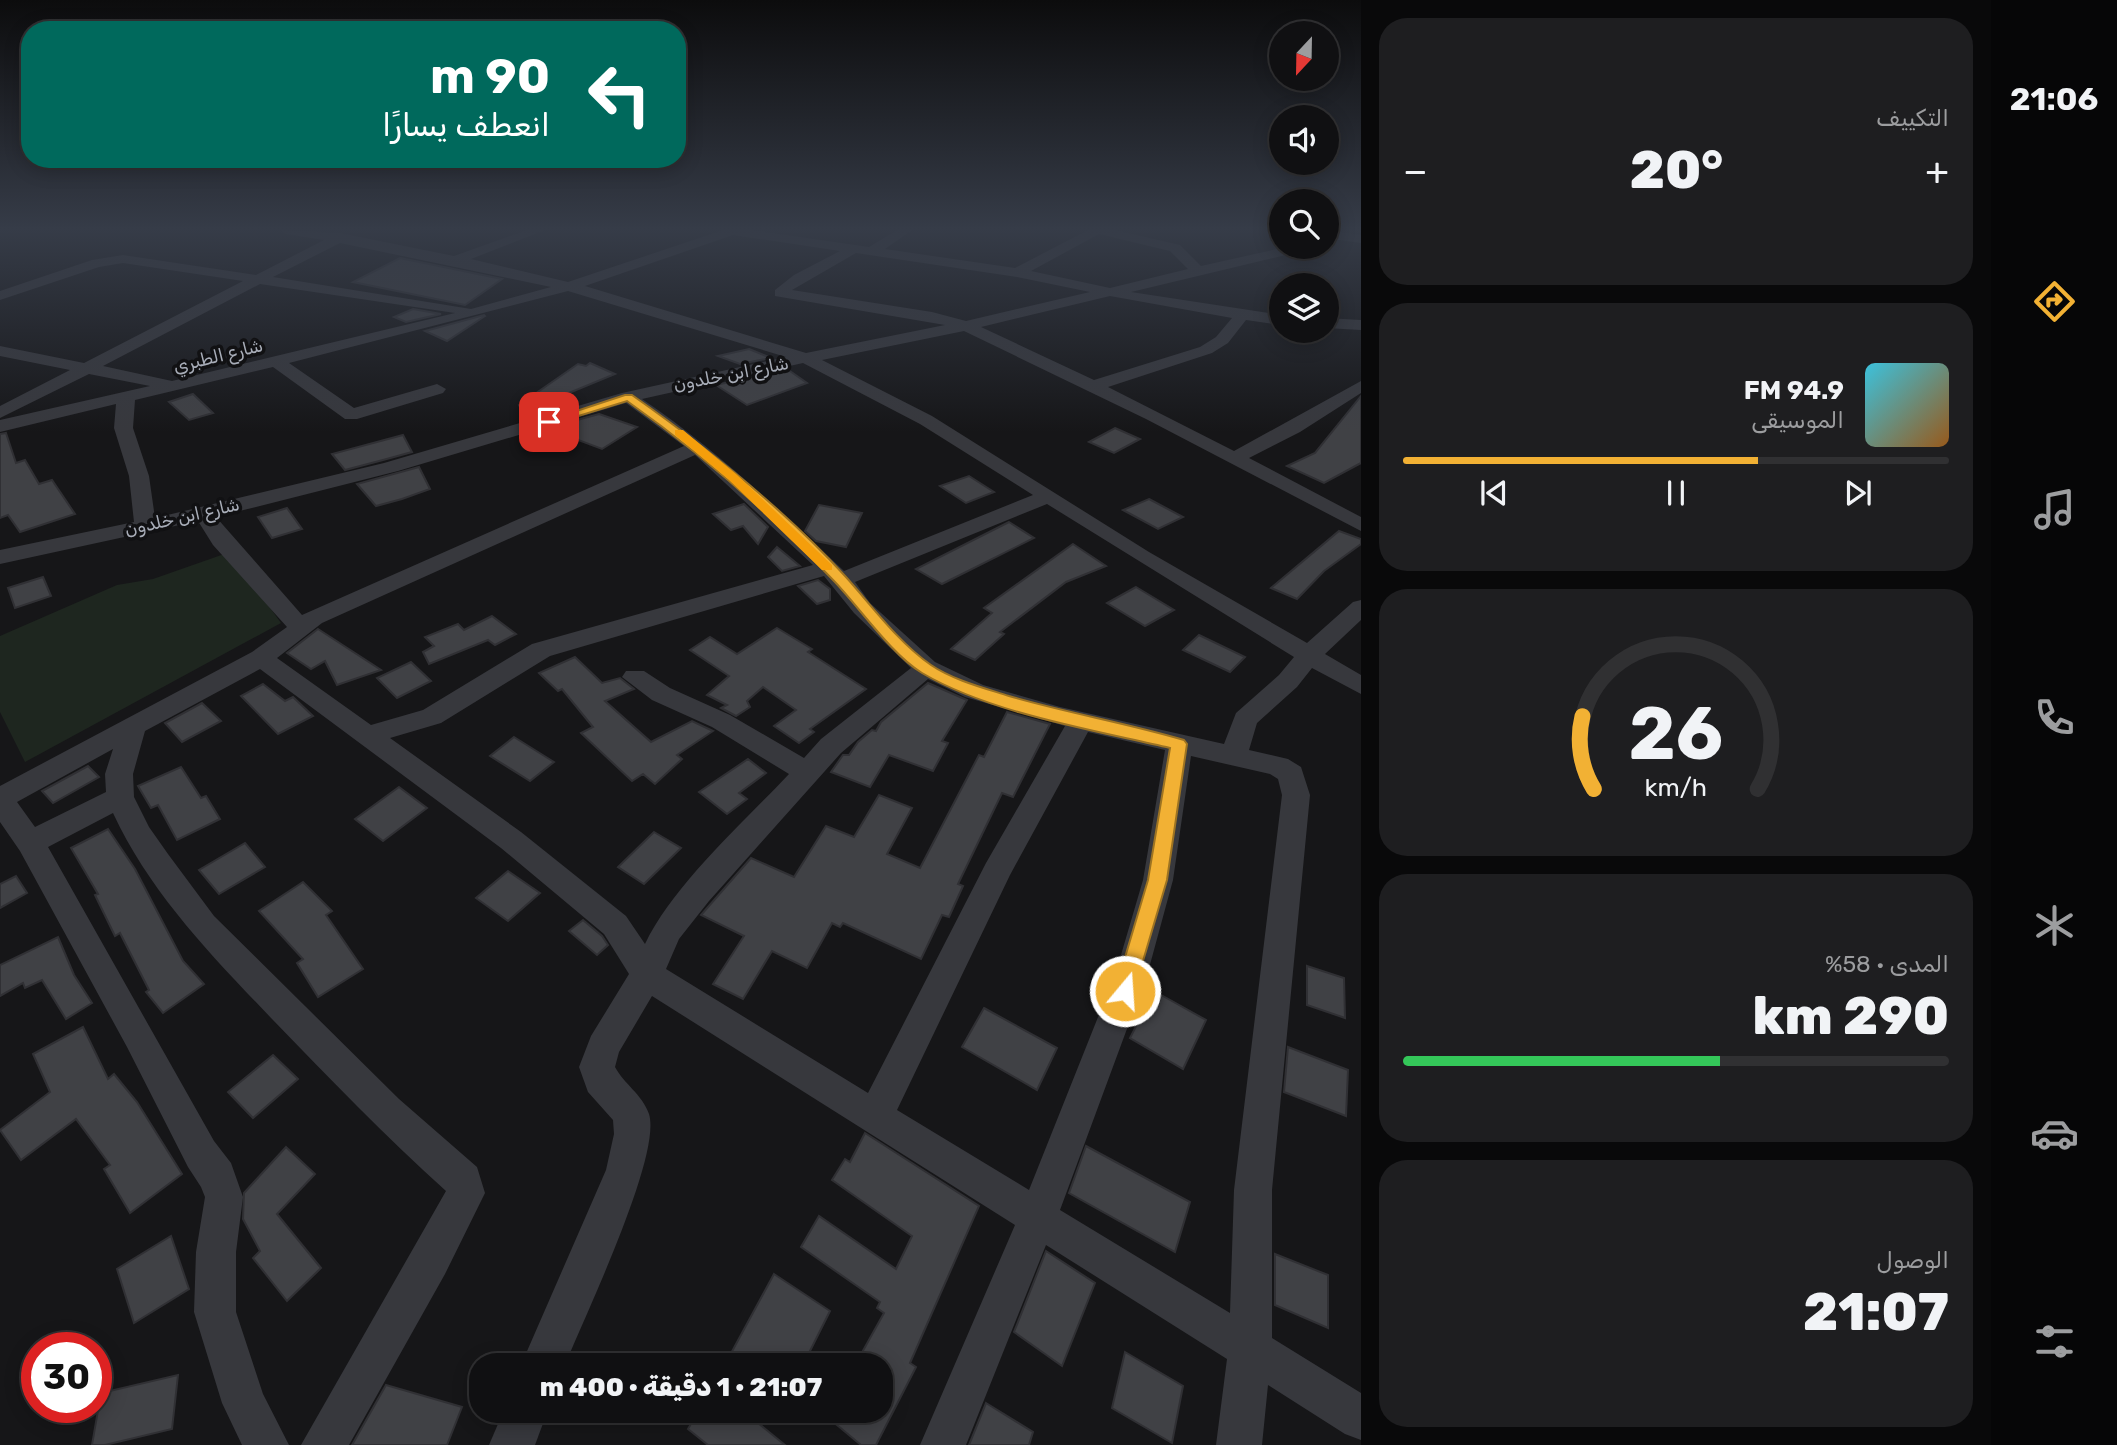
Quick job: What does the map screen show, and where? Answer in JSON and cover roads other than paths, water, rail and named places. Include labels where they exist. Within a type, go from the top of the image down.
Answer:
[{"type":"street","points":[[0,413],[225,297]]},
{"type":"street","points":[[381,297],[477,312]]},
{"type":"street","name":"شارع الطبري","points":[[0,426],[276,362],[527,297]]},
{"type":"street","points":[[608,297],[807,359],[855,382],[1361,685]]},
{"type":"street","points":[[808,297],[932,317],[966,326],[1094,386],[1361,525]]},
{"type":"street","name":"شارع ابن خلدون","points":[[0,557],[203,514],[391,467],[628,397],[714,376],[966,326],[1090,297]]},
{"type":"street","points":[[1134,297],[1269,319]]},
{"type":"street","points":[[1094,386],[1206,350],[1223,340],[1241,316]]},
{"type":"street","points":[[1339,324],[1361,325]]},
{"type":"street","points":[[0,351],[177,386]]},
{"type":"street","points":[[276,362],[351,415],[437,389]]},
{"type":"street","points":[[1234,458],[1293,428],[1361,386]]},
{"type":"street","points":[[628,397],[732,476],[834,574],[862,608],[926,668],[974,691],[1081,722],[1278,766],[1291,774],[1296,795],[1253,1190],[1250,1350],[1240,1445]]},
{"type":"street","points":[[127,398],[122,411],[123,436],[139,476],[145,526]]},
{"type":"street","points":[[266,1445],[244,1403],[215,1312],[216,1252],[224,1197],[217,1177],[201,1154],[139,1036],[30,843],[0,799],[261,658],[300,627],[351,600],[696,447]]},
{"type":"street","points":[[368,735],[432,718],[541,650],[834,574],[1049,496]]},
{"type":"street","points":[[203,514],[220,540],[300,627]]},
{"type":"street","points":[[1234,756],[1245,719],[1289,681],[1309,654],[1361,607]]},
{"type":"street","points":[[261,658],[511,840],[591,905],[615,925],[648,974],[1361,1419]]},
{"type":"street","points":[[548,1353],[625,1171],[632,1134],[631,1116],[621,1100],[601,1080],[597,1068],[603,1048],[648,974],[667,931],[748,835],[831,746],[926,668]]},
{"type":"street","points":[[635,677],[661,694],[730,726],[807,772]]},
{"type":"street","points":[[876,1115],[998,872],[1081,722]]},
{"type":"street","points":[[133,726],[119,774],[120,797],[137,833],[204,925],[386,1112],[463,1181],[466,1193],[431,1260],[324,1445]]},
{"type":"street","points":[[943,1445],[1038,1217],[1132,972],[1158,880],[1179,744]]},
{"type":"street","points":[[30,843],[120,797]]},
{"type":"street","points":[[512,1445],[521,1423]]}]
